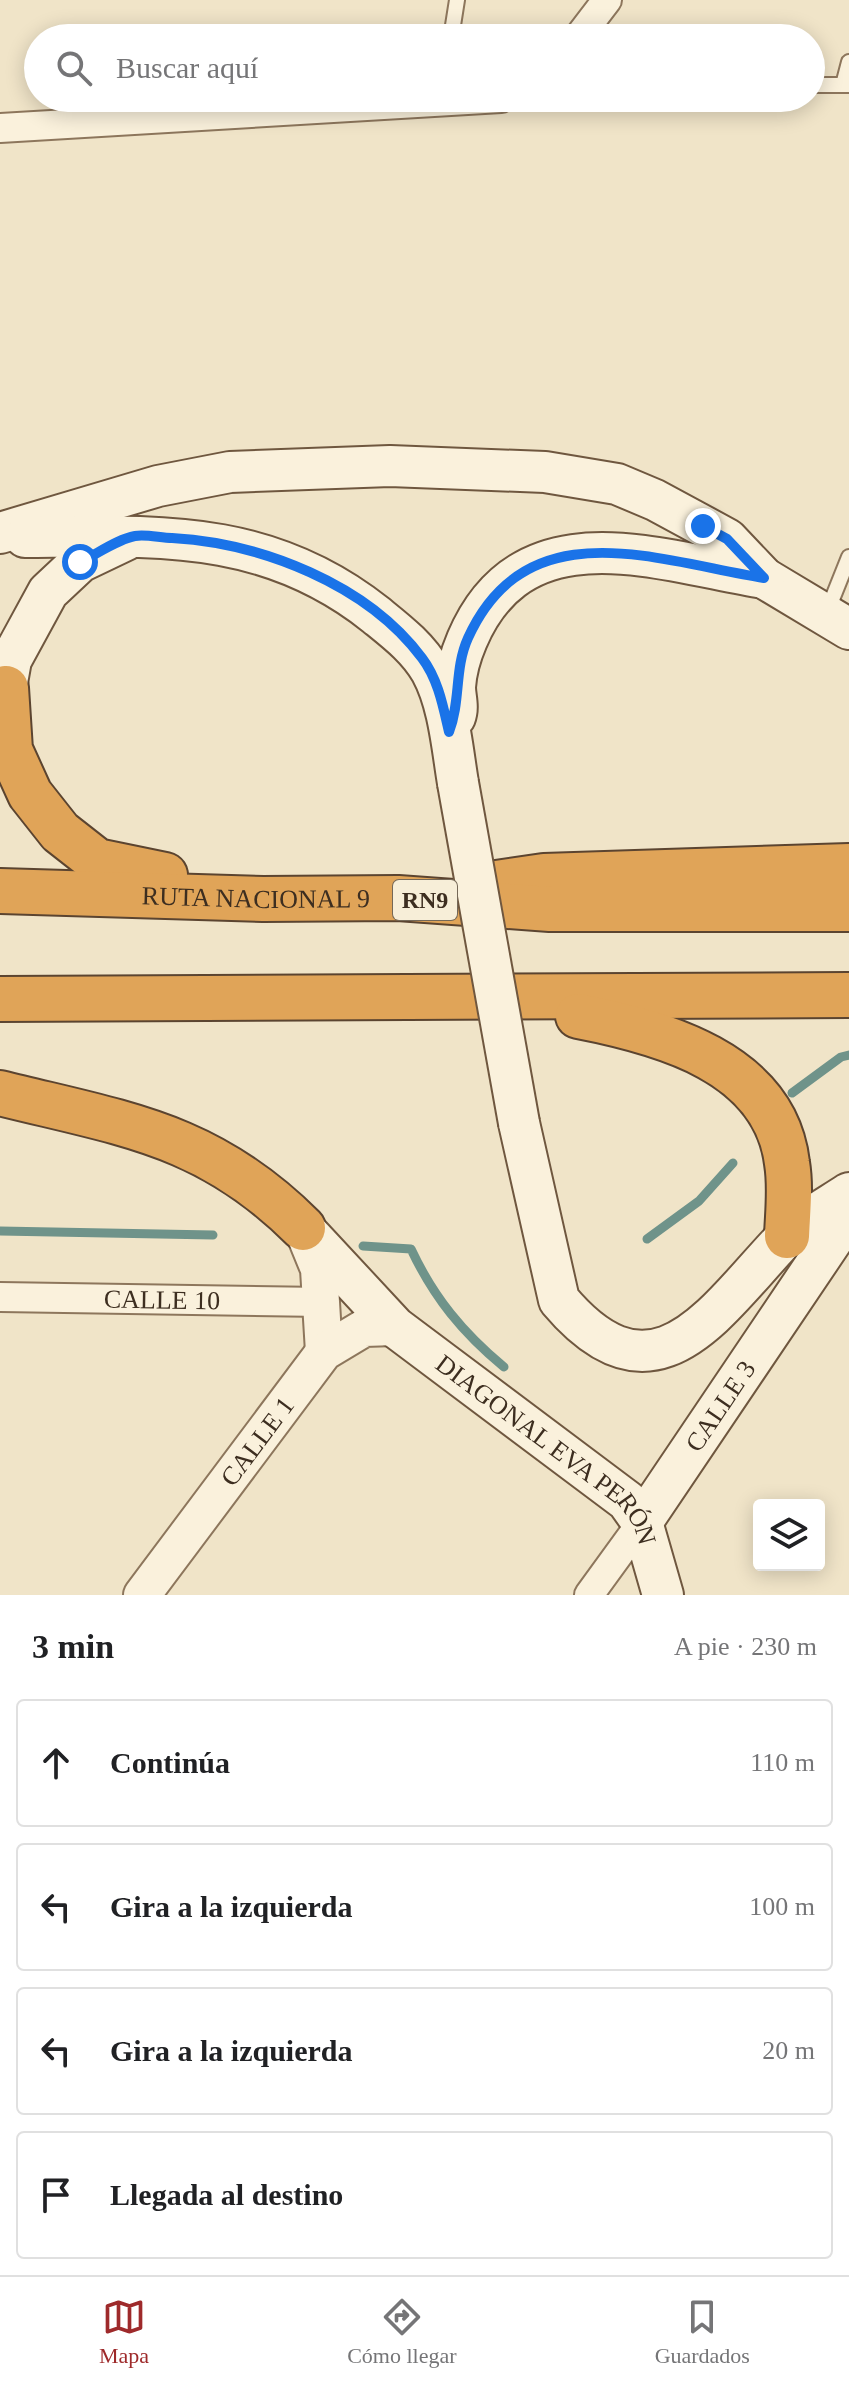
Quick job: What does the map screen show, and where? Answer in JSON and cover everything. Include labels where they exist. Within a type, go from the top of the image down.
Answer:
[{"type":"highway","points":[[4,667],[10,750],[30,794],[60,832],[97,861],[143,872],[218,880],[263,899]]},
{"type":"highway","points":[[398,898],[544,876],[849,866]]},
{"type":"highway","name":"RUTA NACIONAL 9","points":[[0,891],[263,899],[398,898],[550,909],[849,909]]},
{"type":"highway","points":[[0,999],[849,995]]},
{"type":"highway","points":[[473,999],[628,1026],[692,1048],[741,1078],[765,1106],[787,1160],[787,1236]]},
{"type":"highway","points":[[0,1093],[148,1130],[196,1148],[235,1170],[273,1198],[303,1228]]},
{"type":"main road","points":[[0,535],[104,500],[230,472],[390,466],[529,471],[617,484],[655,500],[727,539],[764,578],[837,623]]},
{"type":"main road","points":[[0,535],[187,539],[259,552],[309,571],[357,600],[406,638],[423,659],[443,702],[519,1123],[559,1300],[574,1317],[617,1348],[637,1352],[662,1349],[691,1335],[725,1306],[849,1159]]},
{"type":"main road","points":[[4,667],[48,592],[80,562],[135,536]]},
{"type":"main road","points":[[449,732],[457,711],[455,686],[459,663],[481,612],[501,588],[553,558],[629,551],[764,578]]},
{"type":"main road","points":[[787,1236],[849,1193]]},
{"type":"main road","name":"CALLE 3","points":[[642,1522],[849,1215]]},
{"type":"main road","name":"DIAGONAL EVA PERÓN","points":[[303,1228],[395,1327],[611,1486],[642,1522],[663,1595]]},
{"type":"street","points":[[589,24],[607,0]]},
{"type":"street","points":[[0,128],[251,112]]},
{"type":"street","points":[[303,1228],[319,1269],[324,1352]]},
{"type":"street","name":"CALLE 10","points":[[0,1297],[323,1302]]},
{"type":"street","name":"CALLE 1","points":[[142,1595],[324,1352],[364,1328],[395,1327]]},
{"type":"street","name":"CALLE 3","points":[[589,1595],[642,1522]]},
{"type":"lane","points":[[453,24],[457,0]]},
{"type":"lane","points":[[825,85],[846,85],[849,62]]},
{"type":"lane","points":[[837,623],[849,557]]},
{"type":"waterway","points":[[792,1093],[841,1057],[849,1055]]},
{"type":"waterway","points":[[647,1239],[699,1201],[733,1163]]},
{"type":"waterway","points":[[0,1231],[213,1235]]},
{"type":"waterway","points":[[363,1246],[411,1249],[429,1283],[451,1314],[504,1367]]},
{"type":"route","points":[[80,562],[135,536],[187,539],[259,552],[309,571],[357,600],[406,638],[432,673],[443,702],[449,732],[457,711],[455,686],[459,663],[468,639],[481,612],[501,588],[523,572],[553,558],[629,551],[764,578],[727,539],[703,526]]}]
